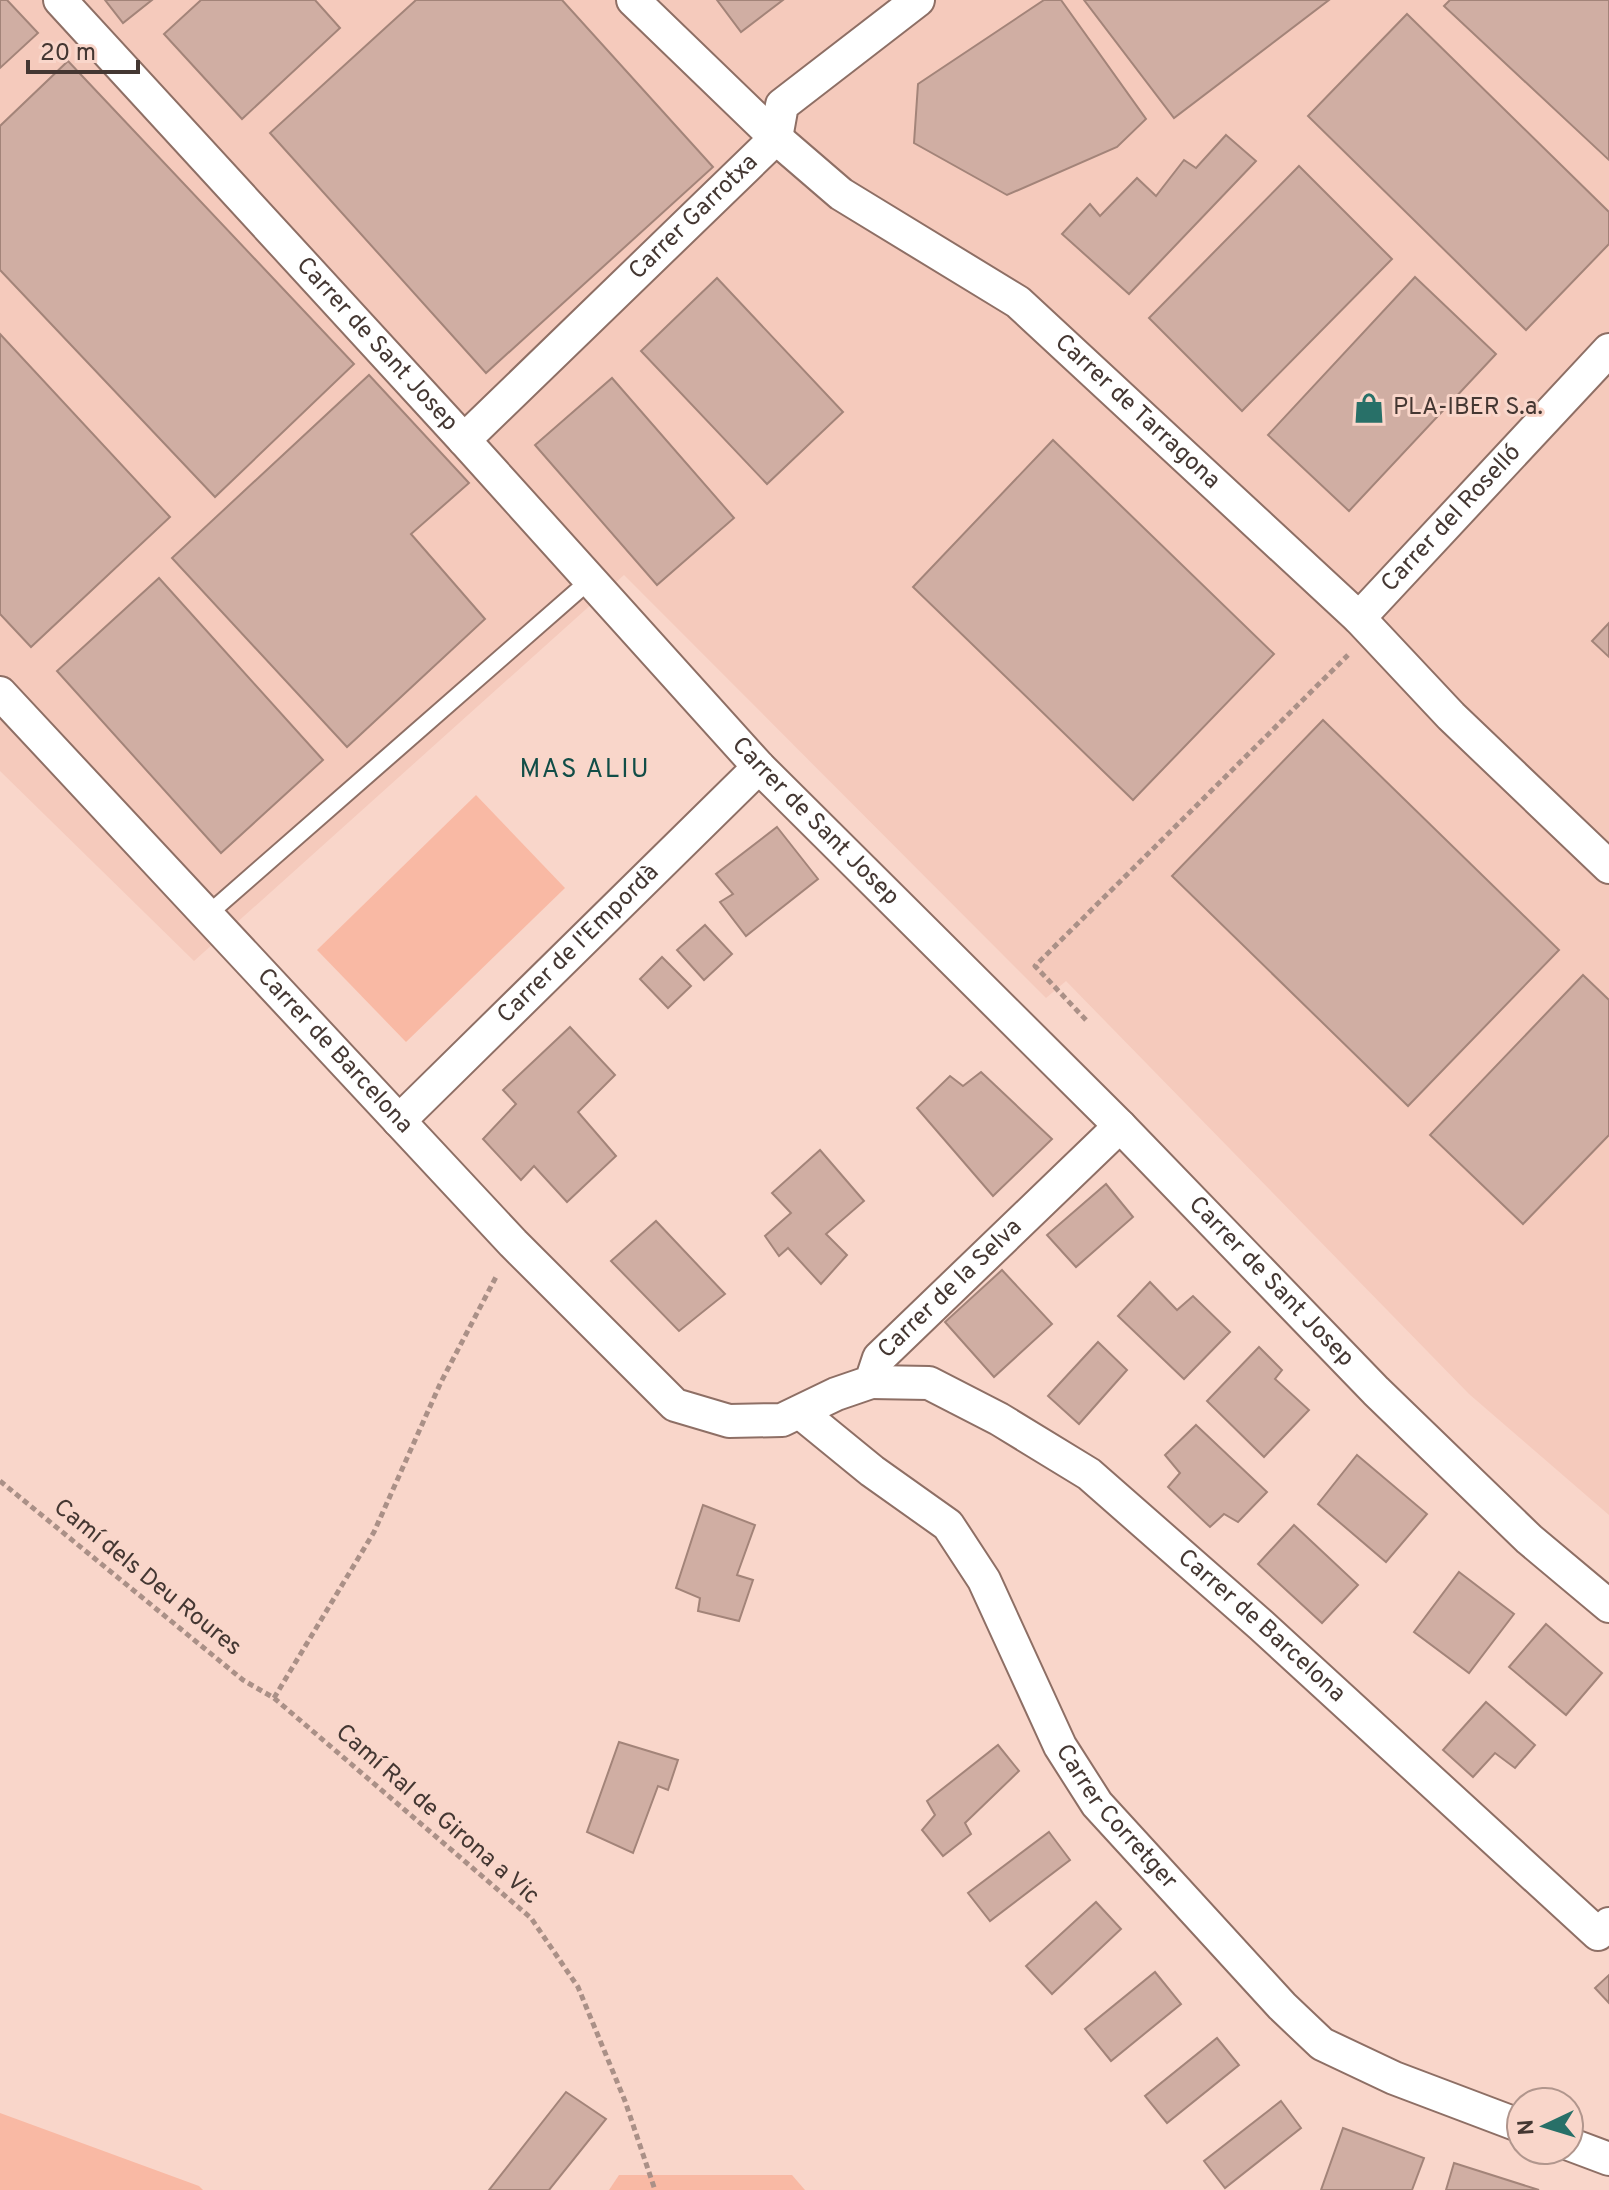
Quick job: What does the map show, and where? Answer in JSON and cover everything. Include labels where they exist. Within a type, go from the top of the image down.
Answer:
[{"type":"street","name":"Carrer de Sant Josep","points":[[60,0],[759,767],[1120,1126],[1376,1391],[1529,1539],[1609,1606]]},
{"type":"street","name":"Carrer de Tarragona","points":[[633,0],[776,138],[841,194],[1018,302],[1365,625],[1451,716],[1609,867]]},
{"type":"street","name":"Carrer Garrotxa","points":[[464,440],[776,138],[782,105],[918,0]]},
{"type":"street","name":"Carrer del Roselló","points":[[1365,625],[1609,350]]},
{"type":"street","name":"Carrer de Barcelona","points":[[0,693],[513,1243],[675,1405]]},
{"type":"street","name":"Carrer de l'Empordà","points":[[399,1121],[759,767]]},
{"type":"street","name":"Carrer de la Selva","points":[[675,1405],[729,1421],[782,1420],[836,1394],[871,1382],[879,1358],[1120,1126]]},
{"type":"street","name":"Carrer de Barcelona","points":[[871,1382],[929,1383],[999,1419],[1089,1474],[1261,1625],[1598,1934],[1609,1924]]},
{"type":"street","name":"Carrer Corretger","points":[[801,1413],[872,1471],[948,1525],[984,1580],[1060,1746],[1097,1804],[1282,2006],[1322,2044],[1394,2078],[1505,2120]]},
{"type":"street","points":[[1585,2150],[1609,2159]]},
{"type":"lane","points":[[206,916],[590,580]]},
{"type":"path","points":[[1086,1020],[1035,966],[1365,625]]},
{"type":"path","points":[[274,1698],[374,1532],[441,1382],[513,1243]]},
{"type":"path","name":"Camí dels Deu Roures","points":[[0,1481],[243,1680],[274,1698]]},
{"type":"path","name":"Camí Ral de Girona a Vic","points":[[274,1698],[531,1918],[578,1987],[625,2101],[653,2189]]},
{"type":"shaded area","points":[[0,0],[1609,0],[1609,1515],[1469,1394],[1066,981],[1046,998],[624,575],[194,961],[0,771]]},
{"type":"shaded area","points":[[476,795],[565,888],[406,1042],[317,950]]},
{"type":"shaded area","points":[[0,2113],[199,2186],[203,2190],[0,2190]]},
{"type":"shaded area","points":[[619,2175],[792,2175],[805,2190],[609,2190]]},
{"type":"building","points":[[0,0],[7,0],[38,33],[0,68]]},
{"type":"building","points":[[105,0],[152,0],[123,23]]},
{"type":"building","points":[[201,0],[315,0],[340,28],[242,119],[164,34]]},
{"type":"building","points":[[416,0],[562,0],[713,167],[486,373],[270,133]]},
{"type":"building","points":[[717,0],[783,0],[741,32]]},
{"type":"building","points":[[1044,0],[1061,0],[1146,119],[1117,147],[1007,195],[914,143],[918,84]]},
{"type":"building","points":[[1084,0],[1329,0],[1174,118]]},
{"type":"building","points":[[1450,0],[1609,0],[1609,160],[1444,6]]},
{"type":"building","points":[[1407,14],[1609,212],[1609,244],[1526,330],[1308,116]]},
{"type":"building","points":[[68,61],[354,364],[215,497],[0,270],[0,126]]},
{"type":"building","points":[[1226,135],[1256,161],[1129,294],[1062,234],[1090,204],[1100,216],[1137,178],[1156,196],[1184,160],[1196,168]]},
{"type":"building","points":[[1299,166],[1392,259],[1242,411],[1149,318]]},
{"type":"building","points":[[1415,277],[1496,354],[1349,511],[1268,435]]},
{"type":"building","points":[[717,278],[843,412],[767,484],[641,351]]},
{"type":"building","points":[[0,334],[170,517],[31,647],[0,614]]},
{"type":"building","points":[[369,375],[469,483],[411,534],[485,619],[347,747],[172,558]]},
{"type":"building","points":[[612,378],[734,518],[657,585],[535,445]]},
{"type":"building","points":[[1053,440],[1274,654],[1133,800],[913,587]]},
{"type":"building","points":[[159,578],[323,760],[221,853],[57,671]]},
{"type":"building","points":[[1609,623],[1609,657],[1592,641]]},
{"type":"building","points":[[1323,720],[1559,950],[1408,1106],[1172,876]]},
{"type":"building","points":[[777,827],[818,879],[746,936],[720,902],[733,894],[716,874]]},
{"type":"building","points":[[705,925],[732,954],[704,980],[677,950]]},
{"type":"building","points":[[662,957],[691,986],[668,1008],[640,979]]},
{"type":"building","points":[[1583,975],[1609,1000],[1609,1135],[1523,1224],[1430,1135]]},
{"type":"building","points":[[570,1027],[615,1075],[578,1112],[616,1156],[567,1202],[534,1166],[521,1180],[483,1139],[516,1104],[503,1090]]},
{"type":"building","points":[[981,1072],[1052,1139],[993,1196],[917,1108],[950,1076],[963,1086]]},
{"type":"building","points":[[820,1150],[864,1201],[826,1234],[847,1255],[821,1284],[788,1248],[779,1256],[765,1236],[791,1213],[772,1193]]},
{"type":"building","points":[[1106,1184],[1133,1217],[1076,1267],[1047,1235]]},
{"type":"building","points":[[656,1221],[725,1294],[679,1331],[611,1261]]},
{"type":"building","points":[[1002,1270],[1052,1324],[994,1377],[945,1322]]},
{"type":"building","points":[[1150,1282],[1177,1310],[1193,1296],[1230,1332],[1184,1379],[1118,1316]]},
{"type":"building","points":[[1098,1342],[1127,1370],[1079,1424],[1048,1396]]},
{"type":"building","points":[[1259,1347],[1282,1370],[1275,1379],[1309,1410],[1264,1457],[1207,1401]]},
{"type":"building","points":[[1196,1425],[1267,1492],[1238,1522],[1224,1514],[1210,1527],[1168,1487],[1180,1473],[1165,1455]]},
{"type":"building","points":[[1357,1455],[1427,1514],[1386,1562],[1318,1504]]},
{"type":"building","points":[[703,1505],[755,1525],[737,1575],[753,1580],[739,1621],[698,1611],[700,1598],[676,1588]]},
{"type":"building","points":[[1294,1525],[1358,1585],[1322,1623],[1258,1564]]},
{"type":"building","points":[[1459,1572],[1514,1614],[1469,1673],[1414,1632]]},
{"type":"building","points":[[1546,1624],[1602,1673],[1566,1715],[1509,1667]]},
{"type":"building","points":[[1486,1702],[1535,1745],[1515,1768],[1495,1753],[1473,1777],[1443,1750]]},
{"type":"building","points":[[619,1742],[678,1760],[668,1790],[658,1786],[633,1853],[587,1832]]},
{"type":"building","points":[[998,1745],[1019,1771],[965,1823],[971,1834],[943,1856],[922,1830],[935,1815],[927,1801]]},
{"type":"building","points":[[1049,1832],[1070,1860],[990,1921],[968,1893]]},
{"type":"building","points":[[1096,1902],[1121,1929],[1052,1994],[1026,1966]]},
{"type":"building","points":[[1155,1972],[1181,2004],[1111,2061],[1085,2029]]},
{"type":"building","points":[[1609,1975],[1609,2003],[1595,1988]]},
{"type":"building","points":[[1217,2038],[1239,2065],[1167,2123],[1145,2096]]},
{"type":"building","points":[[566,2092],[606,2119],[549,2190],[489,2190]]},
{"type":"building","points":[[1281,2101],[1301,2128],[1225,2188],[1204,2161]]},
{"type":"building","points":[[1343,2128],[1424,2158],[1412,2190],[1321,2190]]},
{"type":"building","points":[[1454,2163],[1539,2190],[1446,2190]]},
{"type":"place","name":"PLA-IBER S.a.","points":[[1369,408]]},
{"type":"district","name":"MAS ALIU","points":[[585,770]]}]
